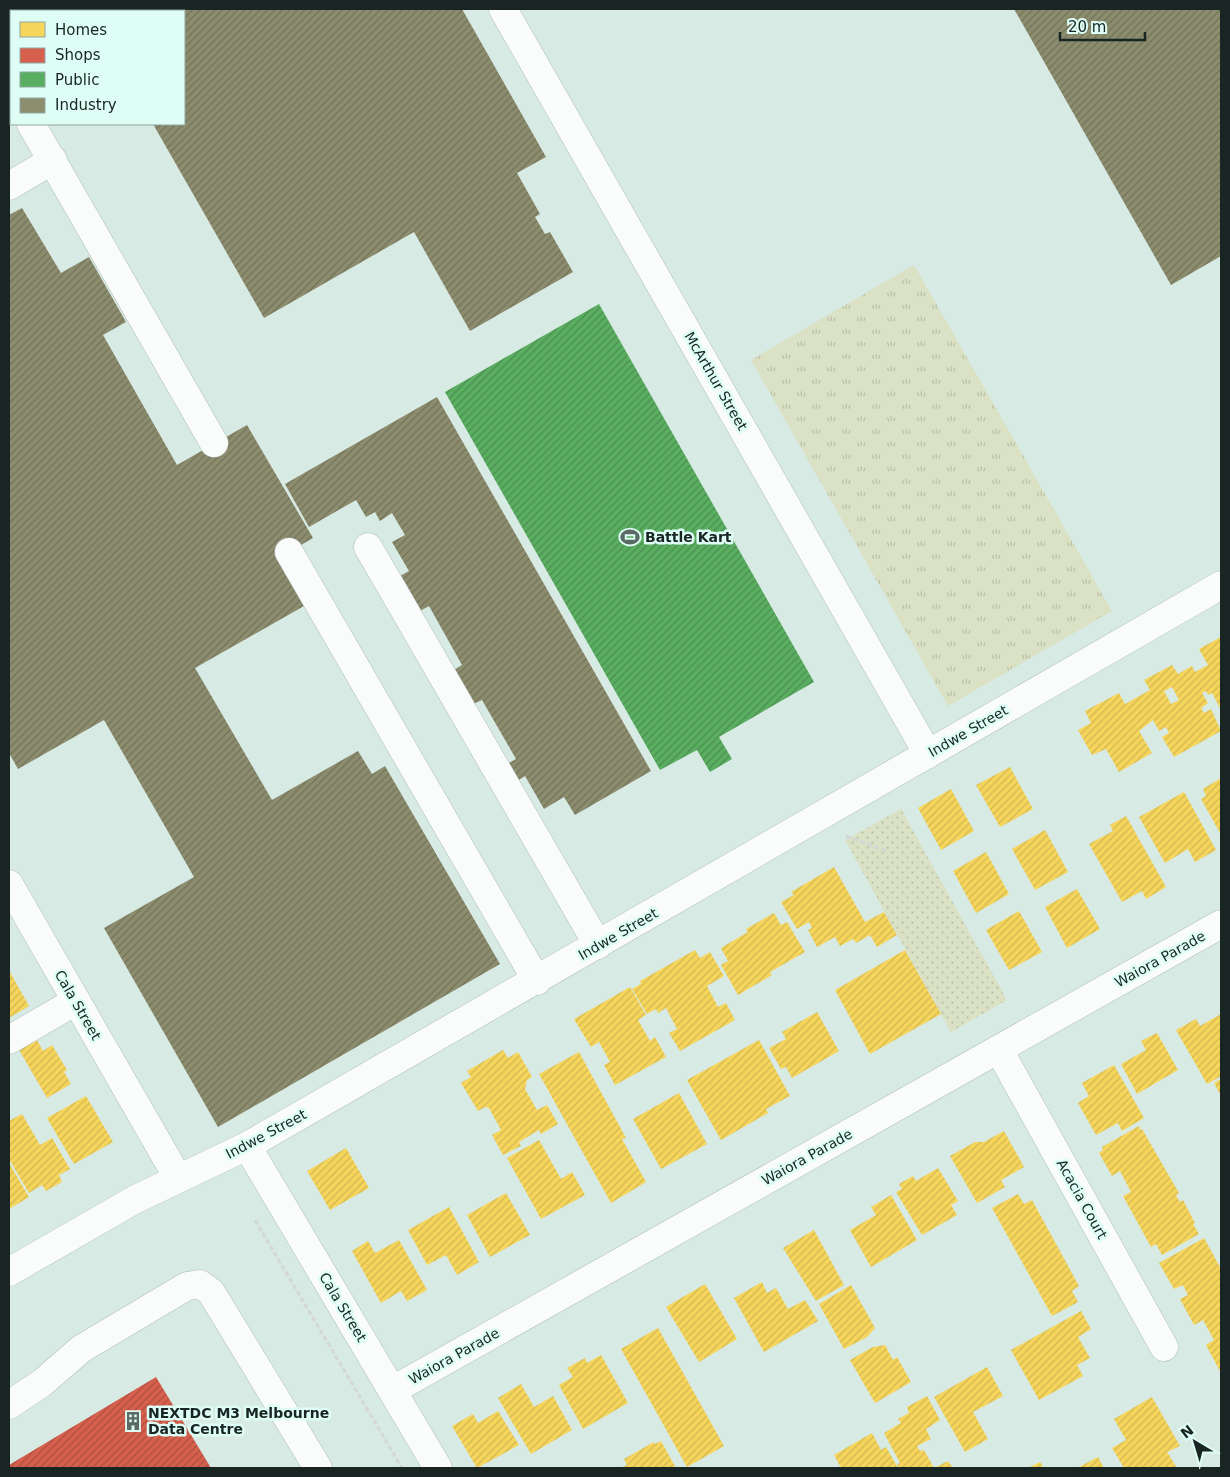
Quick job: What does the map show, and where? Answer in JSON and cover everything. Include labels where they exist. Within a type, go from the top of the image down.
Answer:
[{"type":"street","name":"McArthur Street","points":[[503,9],[928,754]]},
{"type":"street","points":[[32,125],[214,443]]},
{"type":"street","points":[[9,186],[52,160]]},
{"type":"street","points":[[368,547],[598,945]]},
{"type":"street","points":[[289,552],[537,981]]},
{"type":"street","name":"Indwe Street","points":[[9,1272],[134,1200],[247,1146],[537,981],[1221,585]]},
{"type":"street","name":"Cala Street","points":[[9,884],[178,1178]]},
{"type":"street","name":"Waiora Parade","points":[[392,1390],[1221,924]]},
{"type":"street","points":[[9,1040],[76,1001]]},
{"type":"street","name":"Acacia Court","points":[[999,1050],[1164,1347]]},
{"type":"street","name":"Cala Street","points":[[247,1146],[438,1468]]},
{"type":"street","points":[[9,1405],[30,1392],[90,1342],[187,1286],[200,1284],[211,1292],[318,1468]]},
{"type":"path","points":[[846,836],[886,851]]},
{"type":"path","points":[[251,1213],[402,1468]]},
{"type":"green space","points":[[914,265],[1112,611],[948,706],[751,360]]},
{"type":"green space","points":[[901,809],[1007,1000],[951,1032],[845,840]]},
{"type":"building: Homes","points":[[1221,637],[1221,710],[1212,693],[1208,695],[1206,691],[1202,693],[1208,703],[1201,708],[1204,713],[1211,709],[1221,731],[1174,757],[1162,737],[1169,733],[1166,727],[1159,731],[1153,720],[1139,731],[1152,753],[1119,772],[1106,749],[1092,755],[1078,730],[1091,723],[1085,711],[1119,693],[1125,704],[1150,690],[1144,680],[1172,665],[1178,674],[1192,666],[1195,672],[1208,665],[1199,649]],"holes":[[[1172,687],[1179,700],[1171,704],[1164,691]]]},
{"type":"building: Homes","points":[[1010,767],[1033,809],[1000,827],[976,785]]},
{"type":"building: Homes","points":[[1221,778],[1220,833],[1201,799],[1206,796],[1203,789]]},
{"type":"building: Homes","points":[[951,789],[974,831],[941,850],[918,808]]},
{"type":"building: Homes","points":[[1184,792],[1216,850],[1195,862],[1188,849],[1165,863],[1139,817]]},
{"type":"building: Homes","points":[[1126,816],[1166,887],[1146,899],[1142,891],[1122,902],[1089,844],[1113,831],[1110,825]]},
{"type":"building: Homes","points":[[1045,830],[1068,872],[1035,890],[1012,849]]},
{"type":"building: Homes","points":[[986,852],[1009,894],[976,913],[953,871]]},
{"type":"building: Homes","points":[[834,867],[865,922],[884,912],[897,935],[877,947],[870,935],[856,943],[853,939],[840,946],[835,937],[817,947],[808,930],[812,928],[809,922],[797,929],[781,902],[794,895],[791,892]]},
{"type":"building: Homes","points":[[1077,889],[1100,929],[1067,948],[1045,907]]},
{"type":"building: Homes","points":[[1019,911],[1042,952],[1009,970],[986,930]]},
{"type":"building: Homes","points":[[774,913],[781,925],[787,922],[805,952],[770,972],[772,975],[738,995],[721,965],[728,961],[721,948],[748,932],[746,929]]},
{"type":"building: Homes","points":[[695,950],[700,958],[710,952],[724,976],[707,986],[718,1007],[726,1003],[735,1020],[680,1051],[669,1033],[677,1029],[666,1008],[658,1013],[656,1009],[647,1014],[632,989],[641,984],[640,981]]},
{"type":"building: Homes","points":[[905,950],[941,1014],[870,1054],[835,990]]},
{"type":"building: Homes","points":[[9,973],[29,1006],[9,1018]]},
{"type":"building: Homes","points":[[630,987],[646,1015],[638,1020],[650,1041],[655,1037],[666,1057],[615,1085],[604,1065],[610,1062],[599,1042],[591,1047],[574,1019]]},
{"type":"building: Homes","points":[[817,1012],[839,1051],[792,1078],[786,1067],[781,1069],[769,1048],[786,1039],[782,1032]]},
{"type":"building: Homes","points":[[1221,1014],[1221,1076],[1207,1084],[1176,1030],[1196,1019],[1200,1026]]},
{"type":"building: Homes","points":[[1157,1033],[1178,1070],[1137,1094],[1121,1064],[1146,1050],[1141,1041]]},
{"type":"building: Homes","points":[[36,1038],[43,1051],[52,1045],[67,1070],[64,1072],[71,1084],[47,1098],[18,1048]]},
{"type":"building: Homes","points":[[759,1040],[790,1096],[766,1109],[768,1113],[721,1140],[687,1080]]},
{"type":"building: Homes","points":[[503,1050],[508,1058],[518,1052],[532,1077],[527,1080],[525,1089],[537,1110],[547,1105],[558,1124],[541,1134],[539,1130],[519,1142],[521,1146],[503,1155],[492,1135],[501,1130],[489,1108],[485,1107],[478,1111],[461,1083],[471,1077],[467,1071]]},
{"type":"building: Homes","points":[[579,1052],[626,1138],[622,1139],[646,1182],[611,1203],[539,1074]]},
{"type":"building: Homes","points":[[1114,1065],[1144,1118],[1122,1131],[1118,1123],[1096,1135],[1078,1103],[1089,1096],[1082,1083]]},
{"type":"building: Homes","points":[[1221,1079],[1221,1096],[1214,1083]]},
{"type":"building: Homes","points":[[679,1093],[707,1144],[661,1169],[633,1119]]},
{"type":"building: Homes","points":[[86,1096],[113,1142],[74,1164],[47,1118]]},
{"type":"building: Homes","points":[[22,1114],[40,1145],[52,1138],[70,1169],[59,1175],[62,1182],[46,1191],[42,1185],[29,1193],[9,1159],[9,1121]]},
{"type":"building: Homes","points":[[1139,1126],[1179,1193],[1176,1195],[1180,1202],[1183,1200],[1199,1234],[1162,1255],[1156,1244],[1151,1247],[1123,1196],[1131,1192],[1120,1171],[1112,1176],[1099,1153],[1103,1150],[1102,1147]]},
{"type":"building: Homes","points":[[1004,1131],[1024,1167],[1001,1180],[1005,1187],[977,1203],[950,1156],[975,1142],[984,1142]]},
{"type":"building: Homes","points":[[539,1140],[561,1179],[572,1172],[585,1195],[541,1219],[507,1158]]},
{"type":"building: Homes","points":[[346,1148],[369,1188],[330,1210],[307,1171]]},
{"type":"building: Homes","points":[[9,1163],[29,1197],[9,1209]]},
{"type":"building: Homes","points":[[938,1168],[958,1201],[951,1205],[957,1215],[922,1235],[896,1192],[902,1189],[899,1184],[913,1176],[916,1181]]},
{"type":"building: Homes","points":[[506,1193],[530,1235],[490,1257],[467,1215]]},
{"type":"building: Homes","points":[[1018,1194],[1024,1204],[1032,1200],[1079,1286],[1072,1291],[1078,1302],[1052,1316],[992,1208]]},
{"type":"building: Homes","points":[[891,1195],[917,1240],[871,1267],[850,1230],[876,1215],[871,1207]]},
{"type":"building: Homes","points":[[449,1207],[479,1262],[457,1275],[446,1255],[427,1265],[408,1230]]},
{"type":"building: Homes","points":[[814,1230],[844,1285],[816,1301],[783,1248]]},
{"type":"building: Homes","points":[[1204,1238],[1221,1269],[1221,1373],[1206,1345],[1214,1340],[1203,1320],[1194,1325],[1180,1299],[1188,1295],[1183,1285],[1174,1289],[1159,1263]]},
{"type":"building: Homes","points":[[399,1240],[427,1290],[407,1301],[401,1291],[381,1303],[352,1251],[368,1241],[375,1253]]},
{"type":"building: Homes","points":[[762,1282],[767,1293],[776,1288],[788,1309],[805,1300],[818,1321],[764,1352],[734,1298]]},
{"type":"building: Homes","points":[[705,1284],[737,1339],[699,1362],[666,1307]]},
{"type":"building: Homes","points":[[851,1285],[875,1328],[867,1337],[844,1349],[819,1304]]},
{"type":"building: Homes","points":[[1081,1311],[1091,1329],[1078,1337],[1090,1358],[1077,1365],[1083,1376],[1039,1400],[1011,1350]]},
{"type":"building: Homes","points":[[658,1328],[724,1446],[687,1467],[621,1349]]},
{"type":"building: Homes","points":[[885,1345],[893,1360],[897,1357],[911,1382],[875,1403],[850,1360],[873,1347]]},
{"type":"building: Homes","points":[[601,1355],[628,1403],[583,1429],[559,1385],[573,1377],[567,1368],[585,1358],[587,1363]]},
{"type":"building: Homes","points":[[987,1367],[1003,1396],[973,1412],[988,1439],[965,1452],[934,1397]]},
{"type":"building: Homes","points":[[521,1384],[534,1407],[553,1396],[572,1430],[531,1454],[498,1398]]},
{"type":"building: Homes","points":[[927,1396],[940,1420],[926,1429],[931,1439],[917,1446],[920,1451],[924,1450],[934,1468],[899,1468],[897,1464],[900,1463],[884,1433],[901,1423],[898,1419],[909,1413],[907,1407]]},
{"type":"building: Homes","points":[[1152,1397],[1180,1446],[1167,1452],[1177,1468],[1124,1468],[1112,1448],[1126,1440],[1114,1419]]},
{"type":"building: Homes","points":[[498,1411],[519,1445],[477,1468],[452,1426],[473,1414],[478,1423]]},
{"type":"building: Homes","points":[[872,1433],[881,1450],[886,1447],[898,1468],[841,1468],[834,1455]]},
{"type":"building: Homes","points":[[661,1441],[676,1468],[620,1468],[627,1465],[624,1459],[654,1442],[655,1444]]},
{"type":"building: Homes","points":[[1098,1457],[1104,1468],[1077,1468]]},
{"type":"building: Homes","points":[[948,1461],[953,1468],[934,1468]]},
{"type":"building: Homes","points":[[1040,1462],[1044,1468],[1028,1468]]},
{"type":"building: Shops","name":"NEXTDC M3 Melbourne Data Centre","points":[[156,1377],[211,1468],[9,1468],[9,1465]]},
{"type":"building: Public","name":"Battle Kart","points":[[599,304],[814,682],[719,737],[732,759],[710,772],[697,750],[660,770],[445,392]]},
{"type":"building: Industry","points":[[462,9],[546,157],[517,173],[540,214],[535,217],[545,234],[550,232],[573,272],[470,331],[414,232],[264,318],[154,125],[185,125],[185,10],[44,10]]},
{"type":"building: Industry","points":[[1014,9],[1221,9],[1221,256],[1171,285]]},
{"type":"building: Industry","points":[[22,208],[61,273],[89,257],[126,322],[103,335],[177,465],[247,425],[313,538],[277,559],[304,606],[195,668],[272,800],[358,751],[372,774],[385,766],[500,964],[218,1127],[104,928],[194,877],[104,720],[18,769],[9,753],[9,215]]},
{"type":"building: Industry","points":[[437,397],[651,771],[575,815],[564,797],[544,809],[525,776],[517,781],[507,764],[516,759],[482,700],[473,704],[454,670],[462,665],[429,606],[420,611],[400,576],[409,571],[392,542],[405,535],[392,513],[380,521],[375,512],[366,517],[356,500],[309,527],[285,484]]},
{"type":"place","name":"Battle Kart","points":[[630,537]]},
{"type":"place","name":"NEXTDC M3 Melbourne Data Centre","points":[[133,1421]]}]
